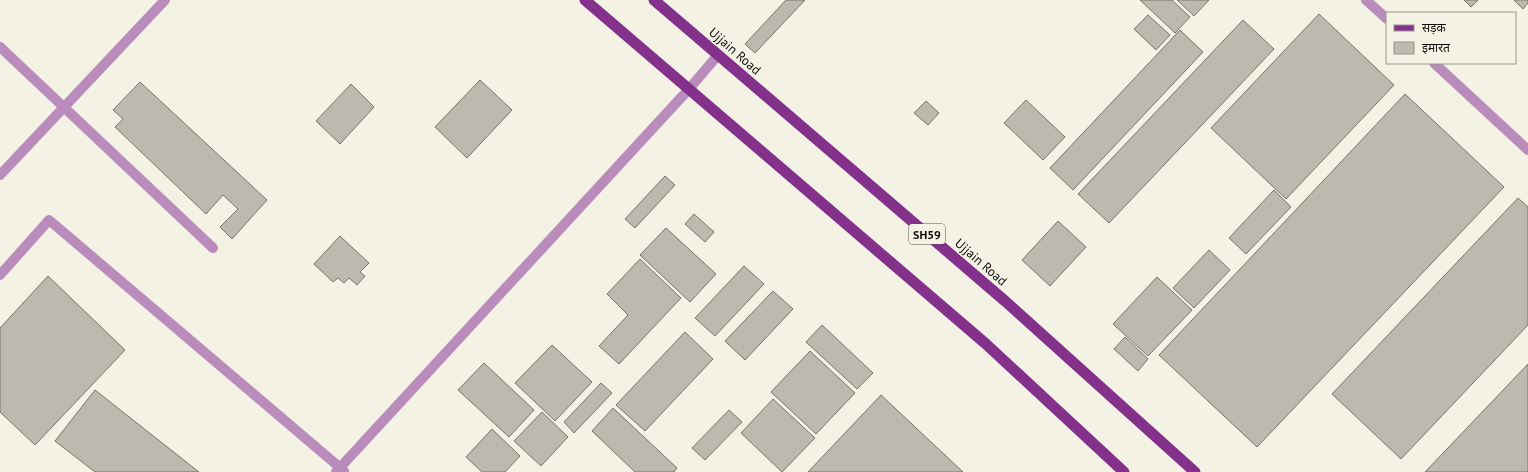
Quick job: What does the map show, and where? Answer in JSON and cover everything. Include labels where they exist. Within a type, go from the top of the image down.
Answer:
[{"type":"main road","points":[[585,0],[986,344],[1124,472]]},
{"type":"main road","name":"Ujjain Road","points":[[654,0],[1005,301],[1195,472]]},
{"type":"lane","points":[[0,175],[63,106],[165,0]]},
{"type":"lane","points":[[1366,0],[1386,18]]},
{"type":"lane","points":[[0,47],[213,248]]},
{"type":"lane","points":[[0,276],[49,220],[340,471],[689,89],[718,55]]},
{"type":"lane","points":[[1435,64],[1528,150]]},
{"type":"building","points":[[786,0],[805,0],[755,53],[745,44]]},
{"type":"building","points":[[1140,0],[1172,0],[1190,17],[1175,33]]},
{"type":"building","points":[[1177,0],[1209,0],[1194,16]]},
{"type":"building","points":[[1464,0],[1478,0],[1471,7]]},
{"type":"building","points":[[1514,0],[1528,0],[1528,3],[1523,9]]},
{"type":"building","points":[[1319,14],[1394,85],[1286,199],[1211,128]]},
{"type":"building","points":[[1148,15],[1170,35],[1156,50],[1134,29]]},
{"type":"building","points":[[1243,20],[1274,49],[1109,223],[1078,194]]},
{"type":"building","points":[[1180,30],[1203,52],[1073,190],[1050,168]]},
{"type":"building","points":[[480,80],[512,110],[467,158],[435,127]]},
{"type":"building","points":[[140,82],[267,200],[232,239],[220,227],[238,209],[223,195],[206,214],[115,127],[123,119],[113,110]]},
{"type":"building","points":[[351,84],[374,107],[340,144],[316,121]]},
{"type":"building","points":[[1405,94],[1504,187],[1257,447],[1159,355]]},
{"type":"building","points":[[1026,100],[1065,137],[1043,160],[1004,123]]},
{"type":"building","points":[[926,101],[939,113],[928,125],[914,113]]},
{"type":"building","points":[[665,176],[675,185],[635,228],[625,219]]},
{"type":"building","points":[[1274,190],[1291,207],[1246,254],[1229,238]]},
{"type":"building","points":[[1518,198],[1528,207],[1528,325],[1401,459],[1332,394]]},
{"type":"building","points":[[694,214],[714,232],[705,242],[685,224]]},
{"type":"building","points":[[1058,221],[1086,247],[1050,286],[1022,260]]},
{"type":"building","points":[[666,228],[716,274],[690,302],[640,255]]},
{"type":"building","points":[[340,236],[369,263],[360,272],[365,276],[357,285],[349,278],[344,283],[338,278],[333,282],[314,264]]},
{"type":"building","points":[[1209,250],[1230,270],[1194,308],[1173,288]]},
{"type":"building","points":[[640,259],[681,298],[619,364],[599,346],[628,315],[607,294]]},
{"type":"building","points":[[744,266],[764,284],[715,336],[695,318]]},
{"type":"building","points":[[48,276],[125,350],[35,445],[0,412],[0,328]]},
{"type":"building","points":[[1157,277],[1192,310],[1148,356],[1113,324]]},
{"type":"building","points":[[773,291],[793,309],[745,360],[725,341]]},
{"type":"building","points":[[822,325],[873,373],[857,389],[806,342]]},
{"type":"building","points":[[685,332],[713,359],[645,431],[616,405]]},
{"type":"building","points":[[1125,337],[1148,359],[1138,371],[1114,349]]},
{"type":"building","points":[[552,345],[592,382],[555,421],[515,383]]},
{"type":"building","points":[[810,351],[855,393],[816,434],[771,392]]},
{"type":"building","points":[[484,363],[534,410],[509,437],[458,390]]},
{"type":"building","points":[[1528,364],[1528,472],[1425,472]]},
{"type":"building","points":[[601,383],[612,393],[574,433],[564,422]]},
{"type":"building","points":[[95,390],[199,472],[95,472],[55,441]]},
{"type":"building","points":[[881,395],[963,472],[808,472]]},
{"type":"building","points":[[773,399],[815,438],[782,472],[741,433]]},
{"type":"building","points":[[613,408],[677,468],[674,472],[635,472],[592,431]]},
{"type":"building","points":[[729,410],[742,422],[705,460],[692,448]]},
{"type":"building","points":[[542,412],[568,437],[541,466],[514,441]]},
{"type":"building","points":[[492,429],[520,456],[505,472],[482,472],[466,457]]}]
